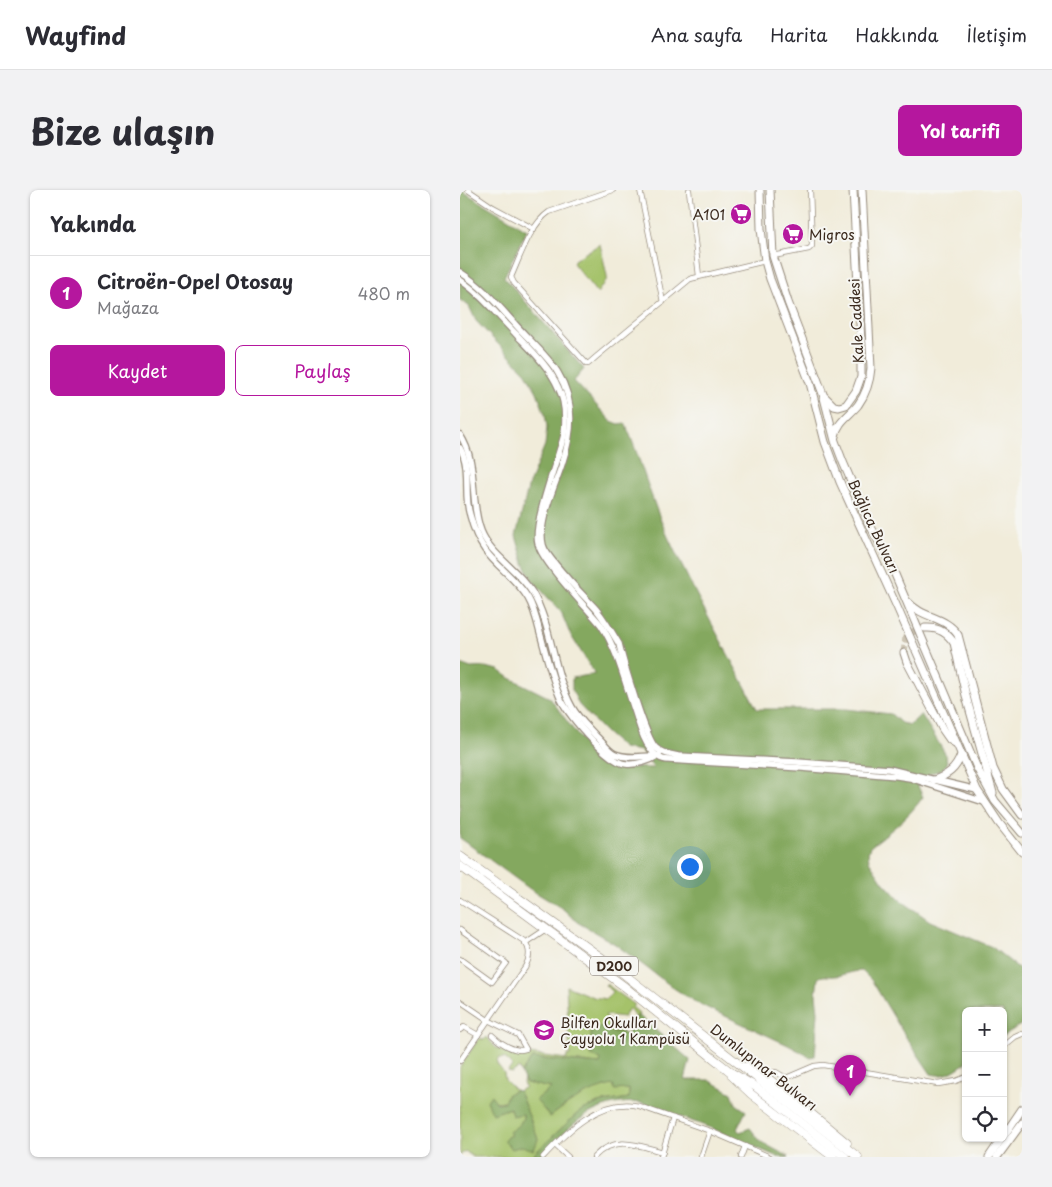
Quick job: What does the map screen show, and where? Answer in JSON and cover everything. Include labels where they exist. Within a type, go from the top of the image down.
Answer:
[{"type":"highway","name":"Dumlupınar Bulvarı","points":[[460,856],[616,968],[744,1067],[845,1157]]},
{"type":"highway","name":"Dumlupınar Bulvarı","points":[[460,866],[624,987],[732,1073],[760,1081],[858,1157]]},
{"type":"highway","points":[[713,1058],[751,1094],[833,1157]]},
{"type":"highway","points":[[760,1081],[865,1157]]},
{"type":"main road","name":"Bağlıca Bulvarı","points":[[760,190],[761,229],[765,260],[770,279],[810,383],[825,442],[840,482],[977,790],[1022,852]]},
{"type":"main road","name":"Bağlıca Bulvarı","points":[[770,190],[773,256],[788,302],[823,394],[843,462],[870,525],[891,565],[977,768],[996,801],[1022,833]]},
{"type":"main road","name":"Kale Caddesi","points":[[823,394],[827,401],[832,404],[839,407],[844,406],[856,391],[861,377],[853,190]]},
{"type":"main road","name":"Kale Caddesi","points":[[835,439],[841,422],[864,397],[870,378],[862,190]]},
{"type":"main road","points":[[904,596],[917,611],[944,622],[953,628],[958,635],[993,768],[1003,789],[1022,815]]},
{"type":"main road","points":[[925,628],[936,628],[945,632],[954,643],[981,754],[996,801]]},
{"type":"main road","points":[[904,653],[943,730],[950,740],[957,745]]},
{"type":"main road","points":[[981,754],[993,768]]},
{"type":"main road","points":[[934,780],[944,777],[952,771],[961,755]]},
{"type":"main road","points":[[1007,1131],[1022,1109]]},
{"type":"main road","points":[[998,1157],[1022,1123]]},
{"type":"main road","points":[[989,1157],[1000,1142]]},
{"type":"street","points":[[468,190],[493,208],[534,229]]},
{"type":"street","points":[[613,190],[542,216],[534,229],[511,280],[588,364],[690,279],[765,260]]},
{"type":"street","points":[[640,190],[663,302]]},
{"type":"street","points":[[689,190],[700,276]]},
{"type":"street","points":[[773,256],[808,249],[812,246],[810,190]]},
{"type":"street","points":[[460,272],[476,283],[506,315],[558,372],[564,385],[569,399],[571,429],[568,446],[542,529],[543,548],[597,610],[614,635],[654,747],[663,753],[678,756],[805,762],[889,769],[977,790]]},
{"type":"street","points":[[460,280],[476,292],[530,349],[558,386],[565,409],[566,421],[564,435],[539,520],[538,543],[547,562],[601,625],[608,636],[641,732],[649,748],[657,756]]},
{"type":"street","points":[[460,435],[470,459],[477,518],[482,532],[489,546],[531,590],[541,610],[558,669],[572,707],[582,721],[615,754],[629,757],[648,755],[669,760],[897,776],[984,802]]},
{"type":"street","points":[[460,448],[466,468],[469,513],[477,537],[484,550],[528,597],[559,696],[567,710],[611,758],[627,764],[651,760],[663,753]]},
{"type":"street","points":[[460,900],[525,943],[529,952],[526,965],[462,1055],[460,1061]]},
{"type":"street","points":[[525,943],[546,929]]},
{"type":"street","points":[[460,930],[506,963],[492,982],[460,959]]},
{"type":"street","points":[[460,1001],[488,1020],[518,1035],[526,1049],[522,1050],[507,1046],[492,1035]]},
{"type":"street","points":[[461,1027],[478,1035]]},
{"type":"street","points":[[1007,1044],[1022,1034]]},
{"type":"street","points":[[760,1081],[776,1072],[786,1078],[809,1068],[823,1065],[938,1084],[962,1079]]},
{"type":"street","points":[[543,1157],[587,1118],[615,1106],[634,1105],[674,1118],[770,1157]]},
{"type":"street","points":[[594,1157],[606,1147],[622,1143],[662,1154],[674,1118]]},
{"type":"street","points":[[701,1157],[710,1132]]},
{"type":"street","points":[[555,1145],[568,1157]]},
{"type":"street","points":[[741,1157],[745,1146]]},
{"type":"green space","points":[[460,191],[527,230],[504,277],[584,369],[574,381],[611,421],[619,424],[625,423],[656,509],[678,559],[757,709],[846,709],[891,714],[901,723],[910,725],[921,714],[946,755],[947,764],[941,770],[931,773],[917,784],[923,797],[898,824],[870,847],[868,853],[869,861],[883,882],[899,899],[930,921],[992,947],[1022,971],[1022,1024],[1007,1033],[1007,1007],[962,1007],[962,1065],[945,1074],[931,1074],[872,981],[862,971],[838,976],[822,976],[818,978],[816,995],[818,1012],[815,1056],[810,1057],[697,1003],[615,944],[577,922],[563,909],[530,889],[460,838],[460,664],[471,668],[485,667],[499,670],[510,678],[550,698],[578,736],[612,767],[654,768],[641,751],[623,748],[605,732],[579,705],[572,690],[572,678],[595,674],[570,634],[561,612],[532,580],[524,563],[516,536],[529,484],[545,445],[547,427],[545,414],[537,392],[526,373],[476,321],[469,306],[460,300]]},
{"type":"green space","points":[[600,244],[607,279],[597,293],[573,263],[574,260]]},
{"type":"green space","points":[[606,984],[635,1005],[632,1007],[639,1013],[636,1018],[629,1008],[624,1017],[605,1015],[622,1032],[612,1032],[600,1064],[532,1058],[521,1073],[519,1068],[511,1073],[508,1071],[512,1066],[505,1058],[498,1058],[497,1064],[504,1073],[505,1080],[515,1090],[508,1094],[504,1102],[487,1101],[523,1114],[521,1122],[510,1132],[512,1135],[538,1139],[519,1091],[525,1087],[523,1083],[524,1078],[526,1083],[551,1088],[550,1117],[580,1096],[605,1086],[616,1085],[629,1089],[629,1098],[598,1103],[579,1112],[535,1153],[534,1157],[473,1157],[465,1151],[460,1156],[460,1067],[479,1038],[484,1040],[487,1037],[495,1047],[522,1057],[529,1054],[567,1059],[567,1055],[570,1055],[566,986],[593,997],[606,999],[612,992]]},
{"type":"green space","points":[[638,1015],[690,1060],[685,1080],[709,1080],[732,1093],[736,1104],[746,1111],[737,1129],[740,1132],[750,1128],[761,1142],[789,1157],[778,1157],[711,1128],[642,1103],[626,1103],[597,1109],[585,1116],[562,1134],[541,1157],[534,1157],[535,1153],[579,1112],[598,1103],[629,1098],[629,1089],[615,1090],[613,1085],[596,1090],[564,1106],[550,1117],[536,1100],[551,1088],[526,1083],[521,1073],[532,1058],[600,1064],[601,1059],[591,1056],[591,1027],[610,1027],[612,1032],[622,1032],[627,1035]]},
{"type":"green space","points":[[515,1090],[519,1091],[538,1139],[534,1150],[522,1146],[512,1149],[504,1141],[511,1135],[509,1132],[521,1122],[523,1114],[512,1116],[510,1108],[493,1114],[487,1101],[491,1095],[497,1103],[504,1102],[508,1094]]},
{"type":"tunnel","points":[[904,653],[906,637],[912,632],[922,629]]},
{"type":"place","name":"A101","points":[[741,214]]},
{"type":"place","name":"Migros","points":[[793,234]]},
{"type":"place","name":"Bilfen Okulları Çayyolu 1 Kampüsü","points":[[544,1030]]},
{"type":"place","name":"Citroën-Opel Otosay","points":[[850,1096]]}]
